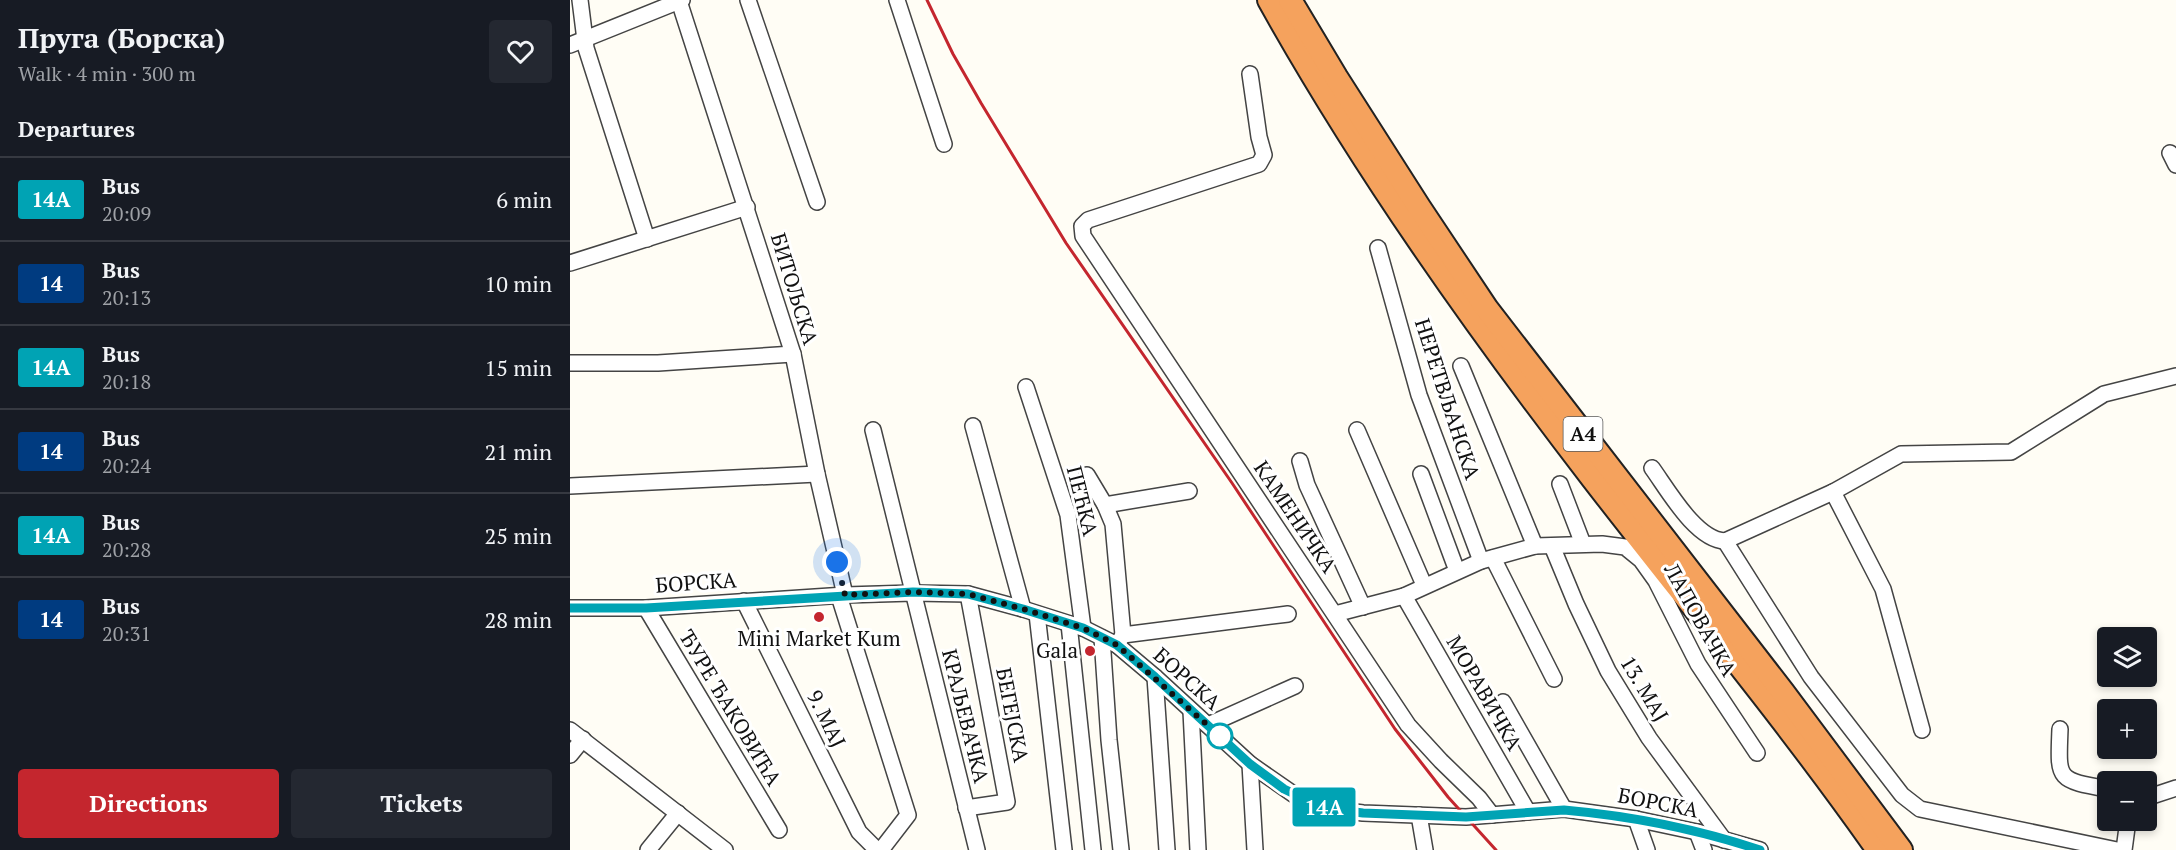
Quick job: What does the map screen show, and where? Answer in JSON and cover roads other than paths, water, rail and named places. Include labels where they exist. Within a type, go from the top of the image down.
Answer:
[{"type":"highway","name":"A4","points":[[1269,0],[1358,149],[1471,315],[1563,439],[1756,687],[1878,850]]},
{"type":"highway","name":"A4","points":[[1290,0],[1336,77],[1487,309],[1783,692],[1901,850]]},
{"type":"street","points":[[580,0],[586,48],[647,239]]},
{"type":"street","points":[[748,0],[817,202]]},
{"type":"street","points":[[897,0],[944,144]]},
{"type":"street","points":[[570,45],[681,1]]},
{"type":"street","name":"БИТОЉСКА","points":[[681,1],[793,354],[842,596],[908,815],[879,850]]},
{"type":"street","name":"КАМЕНИЧКА","points":[[1250,74],[1259,137],[1264,155],[1259,164],[1088,220],[1082,228],[1083,236],[1408,725],[1441,762],[1479,798],[1492,815]]},
{"type":"street","points":[[570,263],[747,207]]},
{"type":"street","name":"НЕРЕТВЉАНСКА","points":[[1378,248],[1419,395],[1487,559],[1554,679]]},
{"type":"street","points":[[570,363],[658,363],[793,354]]},
{"type":"street","points":[[1461,366],[1535,546]]},
{"type":"street","points":[[1652,468],[1695,525],[1716,541],[1725,541],[1833,492],[1901,454],[2011,452],[2104,394],[2176,376]]},
{"type":"street","name":"ПЕЋКА","points":[[1026,387],[1068,515],[1093,850]]},
{"type":"street","points":[[973,426],[1030,611],[1064,850]]},
{"type":"street","name":"КРАЉЕВАЧКА","points":[[873,430],[976,850]]},
{"type":"street","points":[[1357,430],[1424,585]]},
{"type":"street","points":[[1300,461],[1307,485],[1363,607]]},
{"type":"street","points":[[570,486],[817,474]]},
{"type":"street","points":[[1421,474],[1457,571]]},
{"type":"street","points":[[1087,475],[1113,524],[1120,640],[1288,614]]},
{"type":"street","points":[[1560,484],[1583,544]]},
{"type":"street","points":[[1104,505],[1189,491]]},
{"type":"street","points":[[1833,492],[1883,590],[1923,730]]},
{"type":"street","points":[[1725,541],[1811,677],[1911,804],[1920,809],[2117,850]]},
{"type":"street","name":"ЛАПОВАЧКА","points":[[1335,614],[1404,596],[1424,585],[1487,559],[1535,546],[1583,544],[1625,547],[1641,560],[1656,581],[1701,669],[1757,753]]},
{"type":"street","name":"13. МАЈ","points":[[1552,546],[1576,604],[1608,671],[1649,738],[1731,844]]},
{"type":"street","name":"БОРСКА","points":[[570,609],[646,608],[913,592],[968,594],[1076,626],[1102,638],[1120,640],[1155,677],[1250,764],[1296,796],[1331,809],[1363,813],[1466,817],[1564,810],[1636,819],[1697,832],[1731,844],[1760,850]]},
{"type":"street","name":"БЕГЕЈСКА","points":[[966,808],[1007,802],[968,594]]},
{"type":"street","name":"МОРАВИЧКА","points":[[1404,596],[1528,812]]},
{"type":"street","name":"9. МАЈ","points":[[744,601],[859,832],[879,850]]},
{"type":"street","name":"ЂУРЕ ЂАКОВИЋА","points":[[646,608],[779,830]]},
{"type":"street","points":[[1102,638],[1109,740],[1121,850]]},
{"type":"street","points":[[1155,677],[1167,850]]},
{"type":"street","points":[[1208,725],[1294,686]]},
{"type":"street","points":[[1503,702],[1564,810]]},
{"type":"street","points":[[1191,711],[1198,850]]},
{"type":"street","points":[[2060,729],[2058,766],[2061,773],[2067,779],[2082,785],[2097,787]]},
{"type":"street","points":[[570,730],[725,850]]},
{"type":"street","points":[[570,755],[583,739]]},
{"type":"street","points":[[1250,764],[1255,850]]},
{"type":"street","points":[[2157,794],[2176,788]]},
{"type":"street","points":[[648,850],[678,813]]},
{"type":"street","points":[[1419,815],[1425,850]]},
{"type":"street","points":[[1636,819],[1647,850]]},
{"type":"street","points":[[2124,850],[2127,831]]},
{"type":"street","points":[[1697,832],[1704,850]]},
{"type":"railway","points":[[927,0],[953,54],[981,103],[1066,243],[1232,483],[1395,729],[1448,797],[1496,850]]},
{"type":"place","name":"Mini Market Kum","points":[[819,617]]},
{"type":"place","name":"Gala","points":[[1090,651]]}]
